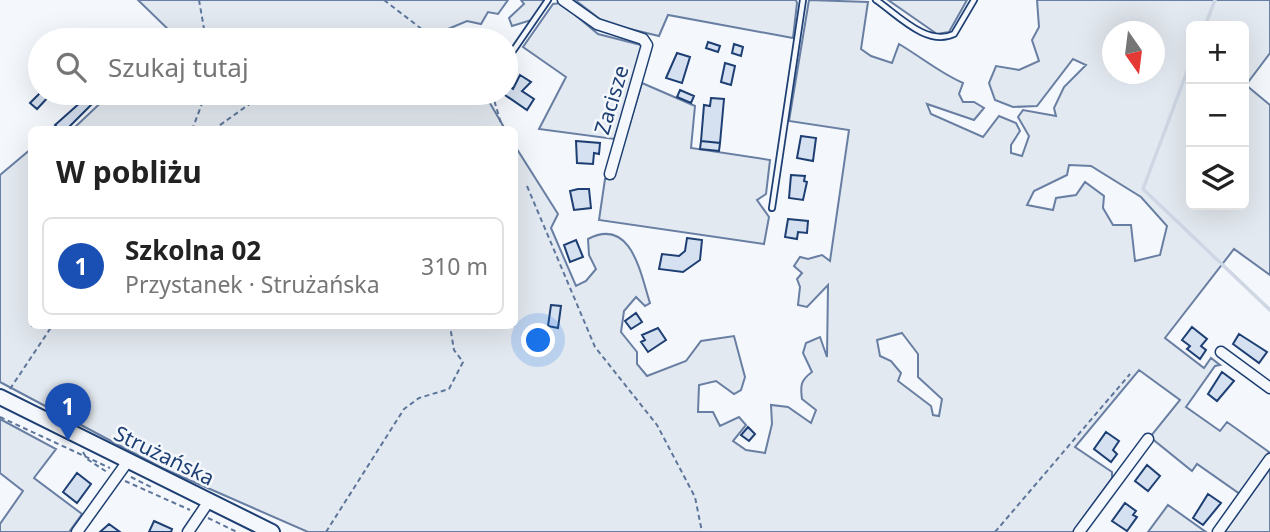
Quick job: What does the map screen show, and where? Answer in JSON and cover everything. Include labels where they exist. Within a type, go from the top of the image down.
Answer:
[{"type":"main road","name":"Strużańska","points":[[2,398],[267,531]]},
{"type":"street","name":"Zacisze","points":[[563,0],[597,24],[643,39],[648,51],[610,174]]},
{"type":"street","points":[[1221,352],[1270,388]]},
{"type":"street","points":[[1079,532],[1148,439]]},
{"type":"street","points":[[1218,532],[1270,458]]},
{"type":"street","points":[[77,532],[128,461]]},
{"type":"street","points":[[188,532],[209,501]]},
{"type":"lane","points":[[518,44],[548,0]]},
{"type":"lane","points":[[772,208],[803,0]]},
{"type":"lane","points":[[876,0],[927,35],[941,38],[954,34],[974,0]]},
{"type":"path","points":[[199,0],[204,28]]},
{"type":"path","points":[[384,0],[420,28]]},
{"type":"path","points":[[194,126],[201,105]]},
{"type":"path","points":[[219,126],[248,105]]},
{"type":"path","points":[[496,105],[502,126]]},
{"type":"path","points":[[527,186],[595,347],[657,425],[695,497],[702,532]]},
{"type":"path","points":[[2,398],[50,329]]},
{"type":"path","points":[[326,532],[404,409],[419,398],[449,389],[463,362],[454,350],[450,329]]},
{"type":"path","points":[[995,532],[1130,374]]},
{"type":"path","points":[[0,417],[117,477],[237,532]]},
{"type":"shaded area","points":[[138,0],[508,0],[498,14],[488,12],[481,24],[467,21],[450,28],[167,28]]},
{"type":"shaded area","points":[[521,0],[544,0],[547,4],[535,19],[512,26],[509,18],[524,4]]},
{"type":"shaded area","points":[[575,0],[796,0],[797,3],[793,38],[668,15],[659,36],[605,23]]},
{"type":"shaded area","points":[[809,0],[868,2],[861,49],[871,56],[892,63],[899,44],[963,83],[959,94],[963,102],[974,102],[984,108],[974,120],[927,104],[931,114],[983,137],[999,116],[1016,123],[1020,131],[1011,145],[1011,153],[1022,156],[1029,136],[1018,117],[1023,110],[1056,116],[1054,108],[1064,87],[1086,65],[1073,59],[1037,106],[1013,107],[995,100],[989,83],[996,66],[1019,70],[1039,61],[1032,40],[1039,27],[1037,0],[1270,0],[1270,53],[1249,81],[1249,21],[1186,21],[1186,210],[1249,210],[1249,88],[1270,105],[1270,275],[1234,249],[1165,338],[1204,368],[1211,358],[1220,365],[1215,366],[1186,407],[1220,431],[1227,422],[1269,452],[1240,494],[1197,464],[1192,471],[1150,437],[1180,400],[1139,370],[1075,447],[1112,472],[1112,478],[1073,532],[308,532],[162,468],[0,382],[0,175],[28,152],[28,329],[518,329],[518,151],[558,214],[551,228],[576,286],[586,281],[596,269],[589,255],[588,239],[603,234],[615,236],[625,242],[632,252],[650,303],[645,306],[636,297],[624,311],[621,332],[637,352],[637,364],[647,376],[686,361],[701,341],[734,336],[745,377],[741,390],[734,394],[716,381],[699,385],[698,412],[713,412],[720,426],[739,417],[746,425],[733,441],[746,450],[765,453],[772,424],[771,405],[788,407],[811,423],[816,410],[802,399],[802,383],[812,372],[803,353],[806,343],[820,337],[827,357],[828,285],[807,307],[798,305],[800,287],[797,279],[802,273],[794,266],[800,257],[808,259],[822,255],[830,261],[849,130],[789,121]],"holes":[[[1069,165],[1091,166],[1141,197],[1167,226],[1160,255],[1135,261],[1131,225],[1113,225],[1103,208],[1104,196],[1085,182],[1076,195],[1056,198],[1053,210],[1027,205],[1034,191],[1067,175]],[[902,333],[918,354],[918,377],[942,399],[939,416],[933,415],[931,406],[898,381],[901,373],[891,361],[880,356],[877,340]]]},
{"type":"shaded area","points":[[888,0],[967,0],[949,32],[937,34]]},
{"type":"shaded area","points":[[561,3],[598,34],[641,45],[644,52],[614,139],[539,129],[566,77],[523,47],[553,4]]},
{"type":"shaded area","points":[[642,83],[695,106],[691,148],[770,160],[766,194],[757,200],[769,217],[764,244],[599,220],[605,179],[613,179]]},
{"type":"shaded area","points":[[98,105],[491,105],[503,126],[76,126]]},
{"type":"shaded area","points":[[0,419],[56,449],[34,478],[82,514],[69,532],[0,532],[0,524],[23,491],[0,473]]},
{"type":"shaded area","points":[[1270,467],[1270,532],[1224,532]]},
{"type":"shaded area","points":[[1168,505],[1206,532],[1148,532]]},
{"type":"building","points":[[708,42],[720,46],[718,52],[706,48]]},
{"type":"building","points":[[734,44],[743,47],[741,56],[732,53]]},
{"type":"building","points":[[677,53],[690,57],[682,83],[666,78]]},
{"type":"building","points":[[725,63],[735,66],[731,85],[721,82]]},
{"type":"building","points":[[520,75],[531,82],[522,91],[534,99],[527,110],[518,104]]},
{"type":"building","points":[[680,90],[694,96],[691,103],[677,97]]},
{"type":"building","points":[[711,98],[724,99],[720,143],[701,141],[704,105],[710,106]]},
{"type":"building","points":[[78,105],[91,105],[70,126],[55,125]]},
{"type":"building","points":[[801,136],[816,138],[813,161],[797,158]]},
{"type":"building","points":[[576,141],[600,143],[599,154],[594,153],[593,164],[577,163]]},
{"type":"building","points":[[701,141],[720,143],[719,151],[700,149]]},
{"type":"building","points":[[791,175],[805,176],[804,181],[807,182],[803,200],[789,198]]},
{"type":"building","points":[[589,189],[591,208],[574,210],[570,191]]},
{"type":"building","points":[[788,219],[808,221],[807,233],[798,232],[797,239],[785,237]]},
{"type":"building","points":[[687,238],[702,240],[700,260],[683,272],[659,269],[662,254],[679,256],[685,251]]},
{"type":"building","points":[[576,240],[583,257],[570,262],[564,245]]},
{"type":"building","points":[[551,305],[561,306],[558,328],[548,326]]},
{"type":"building","points":[[636,313],[642,322],[631,329],[625,321]]},
{"type":"building","points":[[1192,327],[1207,339],[1201,346],[1206,350],[1200,359],[1187,349],[1190,346],[1182,340]]},
{"type":"building","points":[[658,328],[666,340],[648,352],[641,342],[645,340],[642,335]]},
{"type":"building","points":[[1239,334],[1267,352],[1259,363],[1233,344]]},
{"type":"building","points":[[1222,372],[1234,381],[1217,401],[1208,394]]},
{"type":"building","points":[[748,427],[755,434],[749,441],[741,435]]},
{"type":"building","points":[[1106,432],[1119,441],[1113,450],[1117,454],[1111,462],[1094,449]]},
{"type":"building","points":[[1147,465],[1160,476],[1148,491],[1135,481]]},
{"type":"building","points":[[77,473],[91,484],[77,503],[63,492]]},
{"type":"building","points":[[1208,494],[1221,503],[1203,525],[1193,518]]},
{"type":"building","points":[[1125,503],[1136,511],[1133,515],[1137,517],[1127,531],[1112,521]]},
{"type":"building","points":[[154,521],[172,529],[171,532],[149,532]]},
{"type":"building","points":[[109,524],[120,532],[100,532]]},
{"type":"waterway","points":[[1207,21],[1215,0]]},
{"type":"waterway","points":[[1186,74],[1143,189],[1270,310]]},
{"type":"place","name":"Szkolna 02","points":[[68,441]]}]
